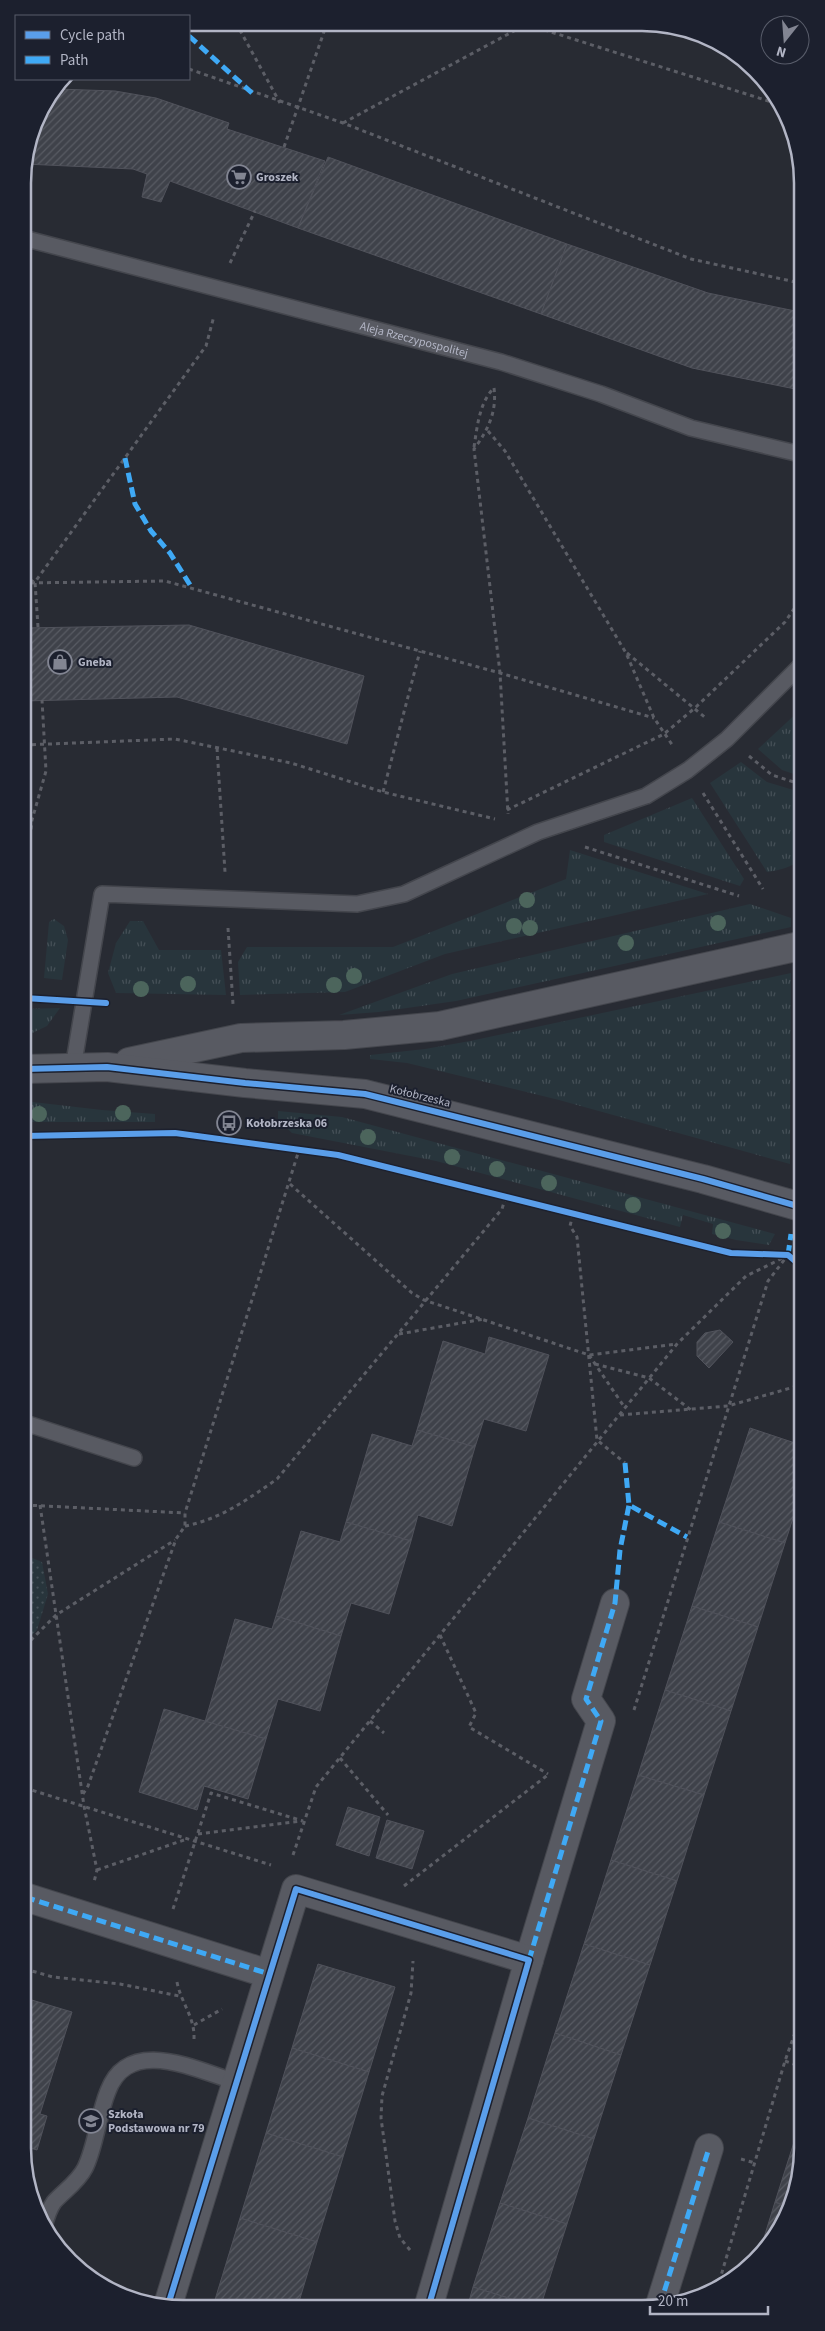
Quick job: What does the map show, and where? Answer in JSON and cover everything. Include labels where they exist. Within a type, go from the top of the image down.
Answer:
[{"type":"street","name":"Kołobrzeska","points":[[106,1067],[240,1038],[344,1035],[440,1026],[794,947]]},
{"type":"street","name":"Kołobrzeska","points":[[32,1069],[106,1067],[245,1084],[365,1094],[703,1179],[793,1205]]},
{"type":"street","points":[[430,2300],[529,1960],[602,1721],[586,1699],[615,1603]]},
{"type":"street","points":[[170,2299],[296,1889],[529,1960]]},
{"type":"street","points":[[31,1899],[269,1974]]},
{"type":"street","points":[[662,2298],[709,2148]]},
{"type":"lane","name":"Aleja Rzeczypospolitej","points":[[32,240],[501,362],[601,394],[692,428],[794,453]]},
{"type":"lane","points":[[73,1068],[102,894],[357,904],[404,894],[538,832],[646,796],[688,770],[727,739],[794,672]]},
{"type":"lane","points":[[31,1425],[134,1458]]},
{"type":"lane","points":[[48,2216],[53,2204],[73,2184],[85,2168],[108,2090],[118,2074],[131,2063],[150,2059],[173,2062],[236,2082]]},
{"type":"path","points":[[240,31],[280,103]]},
{"type":"path","points":[[284,147],[324,31]]},
{"type":"path","points":[[343,123],[514,31]]},
{"type":"path","points":[[548,31],[770,102]]},
{"type":"path","points":[[190,69],[280,103],[343,123],[691,259],[794,283]]},
{"type":"path","points":[[229,265],[255,211]]},
{"type":"path","points":[[38,627],[35,582],[206,346],[211,327]]},
{"type":"path","points":[[494,388],[486,397],[477,426],[474,449],[500,673],[508,822]]},
{"type":"path","points":[[474,449],[488,430],[496,402]]},
{"type":"path","points":[[32,582],[165,581],[500,673],[654,718],[626,653],[505,451],[488,430]]},
{"type":"path","points":[[507,810],[664,734],[696,707],[785,622],[794,609]]},
{"type":"path","points":[[383,792],[420,651]]},
{"type":"path","points":[[626,653],[696,707],[727,739],[772,775],[794,782]]},
{"type":"path","points":[[32,823],[46,771],[42,700]]},
{"type":"path","points":[[32,745],[175,739],[291,764],[383,792],[499,820]]},
{"type":"path","points":[[217,748],[223,848]]},
{"type":"path","points":[[701,790],[763,890]]},
{"type":"path","points":[[601,851],[739,896]]},
{"type":"path","points":[[83,1794],[88,1786],[176,1539],[185,1526],[185,1513],[290,1184],[299,1150]]},
{"type":"path","points":[[290,1184],[412,1293],[424,1300],[589,1355],[677,1344]]},
{"type":"path","points":[[185,1526],[200,1523],[234,1509],[277,1479],[424,1300],[502,1209],[506,1196]]},
{"type":"path","points":[[573,1214],[570,1226],[577,1237],[597,1440],[625,1463]]},
{"type":"path","points":[[291,1862],[303,1821],[316,1787],[597,1440],[620,1415],[677,1344],[746,1276],[788,1255]]},
{"type":"path","points":[[398,1334],[484,1319]]},
{"type":"path","points":[[589,1355],[625,1408]]},
{"type":"path","points":[[595,1364],[649,1378],[692,1410]]},
{"type":"path","points":[[620,1415],[728,1406],[793,1387]]},
{"type":"path","points":[[31,1505],[185,1513]]},
{"type":"path","points":[[40,1505],[84,1806],[97,1870],[84,1915]]},
{"type":"path","points":[[31,1640],[56,1615],[176,1539]]},
{"type":"path","points":[[440,1635],[476,1713],[469,1727],[548,1774]]},
{"type":"path","points":[[370,1721],[384,1733]]},
{"type":"path","points":[[340,1758],[388,1815]]},
{"type":"path","points":[[371,1912],[554,1769],[584,1778]]},
{"type":"path","points":[[31,1790],[279,1868]]},
{"type":"path","points":[[171,1916],[211,1792],[303,1821]]},
{"type":"path","points":[[198,1834],[303,1821]]},
{"type":"path","points":[[97,1870],[187,1839]]},
{"type":"path","points":[[403,1922],[413,1956],[411,1993],[382,2096],[381,2118],[395,2221],[400,2238],[408,2249],[442,2260]]},
{"type":"path","points":[[31,1971],[53,1977],[120,1984],[179,1996]]},
{"type":"path","points":[[720,2277],[784,2061],[793,2037]]},
{"type":"path","points":[[784,2061],[793,2064]]},
{"type":"green space","points":[[794,716],[794,774],[782,770],[758,749]]},
{"type":"green space","points":[[741,762],[767,782],[794,790],[794,863],[767,872],[710,783]]},
{"type":"green space","points":[[692,798],[744,879],[740,886],[604,842],[604,835]]},
{"type":"green space","points":[[570,850],[708,894],[445,954],[345,992],[240,995],[238,962],[247,947],[393,947],[566,879]]},
{"type":"green space","points":[[750,904],[791,918],[791,927],[456,1001],[379,1012],[339,1015],[452,974]]},
{"type":"green space","points":[[54,919],[64,926],[68,940],[62,980],[44,978],[49,922]]},
{"type":"green space","points":[[130,921],[143,921],[159,950],[221,950],[226,995],[116,993],[108,973],[116,943]]},
{"type":"green space","points":[[791,973],[790,1164],[559,1100],[407,1063],[370,1059],[370,1055],[425,1049],[470,1041]]},
{"type":"green space","points":[[60,1008],[47,1026],[32,1033],[32,1009]]},
{"type":"green space","points":[[32,1102],[155,1114],[155,1122],[32,1122]]},
{"type":"green space","points":[[278,1111],[342,1117],[775,1234],[769,1245],[736,1240],[712,1234],[713,1224],[683,1215],[680,1227],[436,1161],[292,1133],[278,1120]]},
{"type":"green space","points":[[31,1558],[42,1562],[48,1594],[37,1630],[31,1636]]},
{"type":"building","points":[[64,89],[115,91],[156,98],[229,123],[227,129],[325,161],[298,228],[170,181],[161,202],[142,197],[147,174],[133,169],[33,164],[36,144],[43,125]]},
{"type":"building","points":[[328,157],[567,244],[541,314],[298,228]]},
{"type":"building","points":[[567,244],[708,293],[794,311],[794,389],[692,368],[541,314]]},
{"type":"building","points":[[189,625],[364,676],[347,744],[177,697],[32,701],[32,628]]},
{"type":"building","points":[[720,1330],[733,1342],[709,1368],[697,1356],[697,1342],[705,1333]]},
{"type":"building","points":[[489,1337],[549,1355],[526,1431],[484,1419],[475,1447],[417,1430],[443,1341],[485,1354]]},
{"type":"building","points":[[750,1428],[793,1442],[793,1517],[785,1543],[719,1522]]},
{"type":"building","points":[[417,1430],[475,1447],[452,1526],[418,1515],[411,1541],[346,1522],[372,1434],[412,1446]]},
{"type":"building","points":[[346,1522],[411,1541],[389,1614],[351,1603],[341,1636],[276,1616],[301,1531],[340,1542]]},
{"type":"building","points":[[719,1522],[785,1543],[758,1627],[692,1606]]},
{"type":"building","points":[[692,1606],[758,1627],[731,1711],[665,1690]]},
{"type":"building","points":[[276,1616],[341,1636],[320,1711],[278,1699],[266,1739],[205,1722],[235,1619],[272,1629]]},
{"type":"building","points":[[665,1690],[731,1711],[704,1795],[638,1775]]},
{"type":"building","points":[[164,1709],[266,1739],[248,1799],[204,1786],[197,1810],[139,1792]]},
{"type":"building","points":[[638,1775],[704,1795],[677,1881],[611,1860]]},
{"type":"building","points":[[348,1807],[380,1817],[369,1856],[336,1845]]},
{"type":"building","points":[[387,1820],[424,1831],[412,1869],[376,1858]]},
{"type":"building","points":[[611,1860],[677,1881],[650,1965],[584,1944]]},
{"type":"building","points":[[584,1944],[650,1965],[621,2055],[555,2033]]},
{"type":"building","points":[[318,1964],[395,1987],[369,2072],[292,2048]]},
{"type":"building","points":[[31,2000],[72,2012],[40,2114],[47,2116],[37,2150],[31,2147]]},
{"type":"building","points":[[555,2033],[621,2055],[594,2139],[528,2118]]},
{"type":"building","points":[[292,2048],[369,2072],[343,2157],[266,2133]]},
{"type":"building","points":[[528,2118],[594,2139],[567,2224],[500,2203]]},
{"type":"building","points":[[266,2133],[343,2157],[317,2242],[240,2218]]},
{"type":"building","points":[[793,2145],[791,2177],[786,2196],[783,2204],[775,2202]]},
{"type":"building","points":[[775,2202],[782,2205],[764,2237]]},
{"type":"building","points":[[500,2203],[567,2224],[543,2300],[515,2300],[473,2287]]},
{"type":"building","points":[[240,2218],[317,2242],[300,2300],[215,2300]]},
{"type":"building","points":[[473,2287],[515,2300],[469,2300]]},
{"type":"marked path","points":[[190,37],[252,93]]},
{"type":"marked path","points":[[125,458],[135,504],[151,531],[170,553],[192,588]]},
{"type":"marked path","points":[[788,1255],[791,1234]]},
{"type":"marked path","points":[[625,1463],[629,1505],[687,1537]]},
{"type":"marked path","points":[[529,1960],[601,1721],[586,1699],[615,1603],[620,1550],[629,1505]]},
{"type":"marked path","points":[[31,1899],[269,1974]]},
{"type":"marked path","points":[[662,2298],[709,2148]]},
{"type":"cycle path","points":[[32,998],[106,1003]]},
{"type":"cycle path","points":[[32,1069],[107,1067],[245,1083],[365,1094],[703,1179],[793,1205]]},
{"type":"cycle path","points":[[32,1136],[175,1133],[338,1155],[731,1253],[788,1255],[793,1260]]},
{"type":"cycle path","points":[[170,2299],[296,1889],[529,1960],[430,2300]]},
{"type":"place","name":"Groszek","points":[[239,177]]},
{"type":"place","name":"Gneba","points":[[60,662]]},
{"type":"place","name":"Kołobrzeska 06","points":[[229,1123]]},
{"type":"place","name":"Szkoła Podstawowa nr 79","points":[[91,2121]]}]
